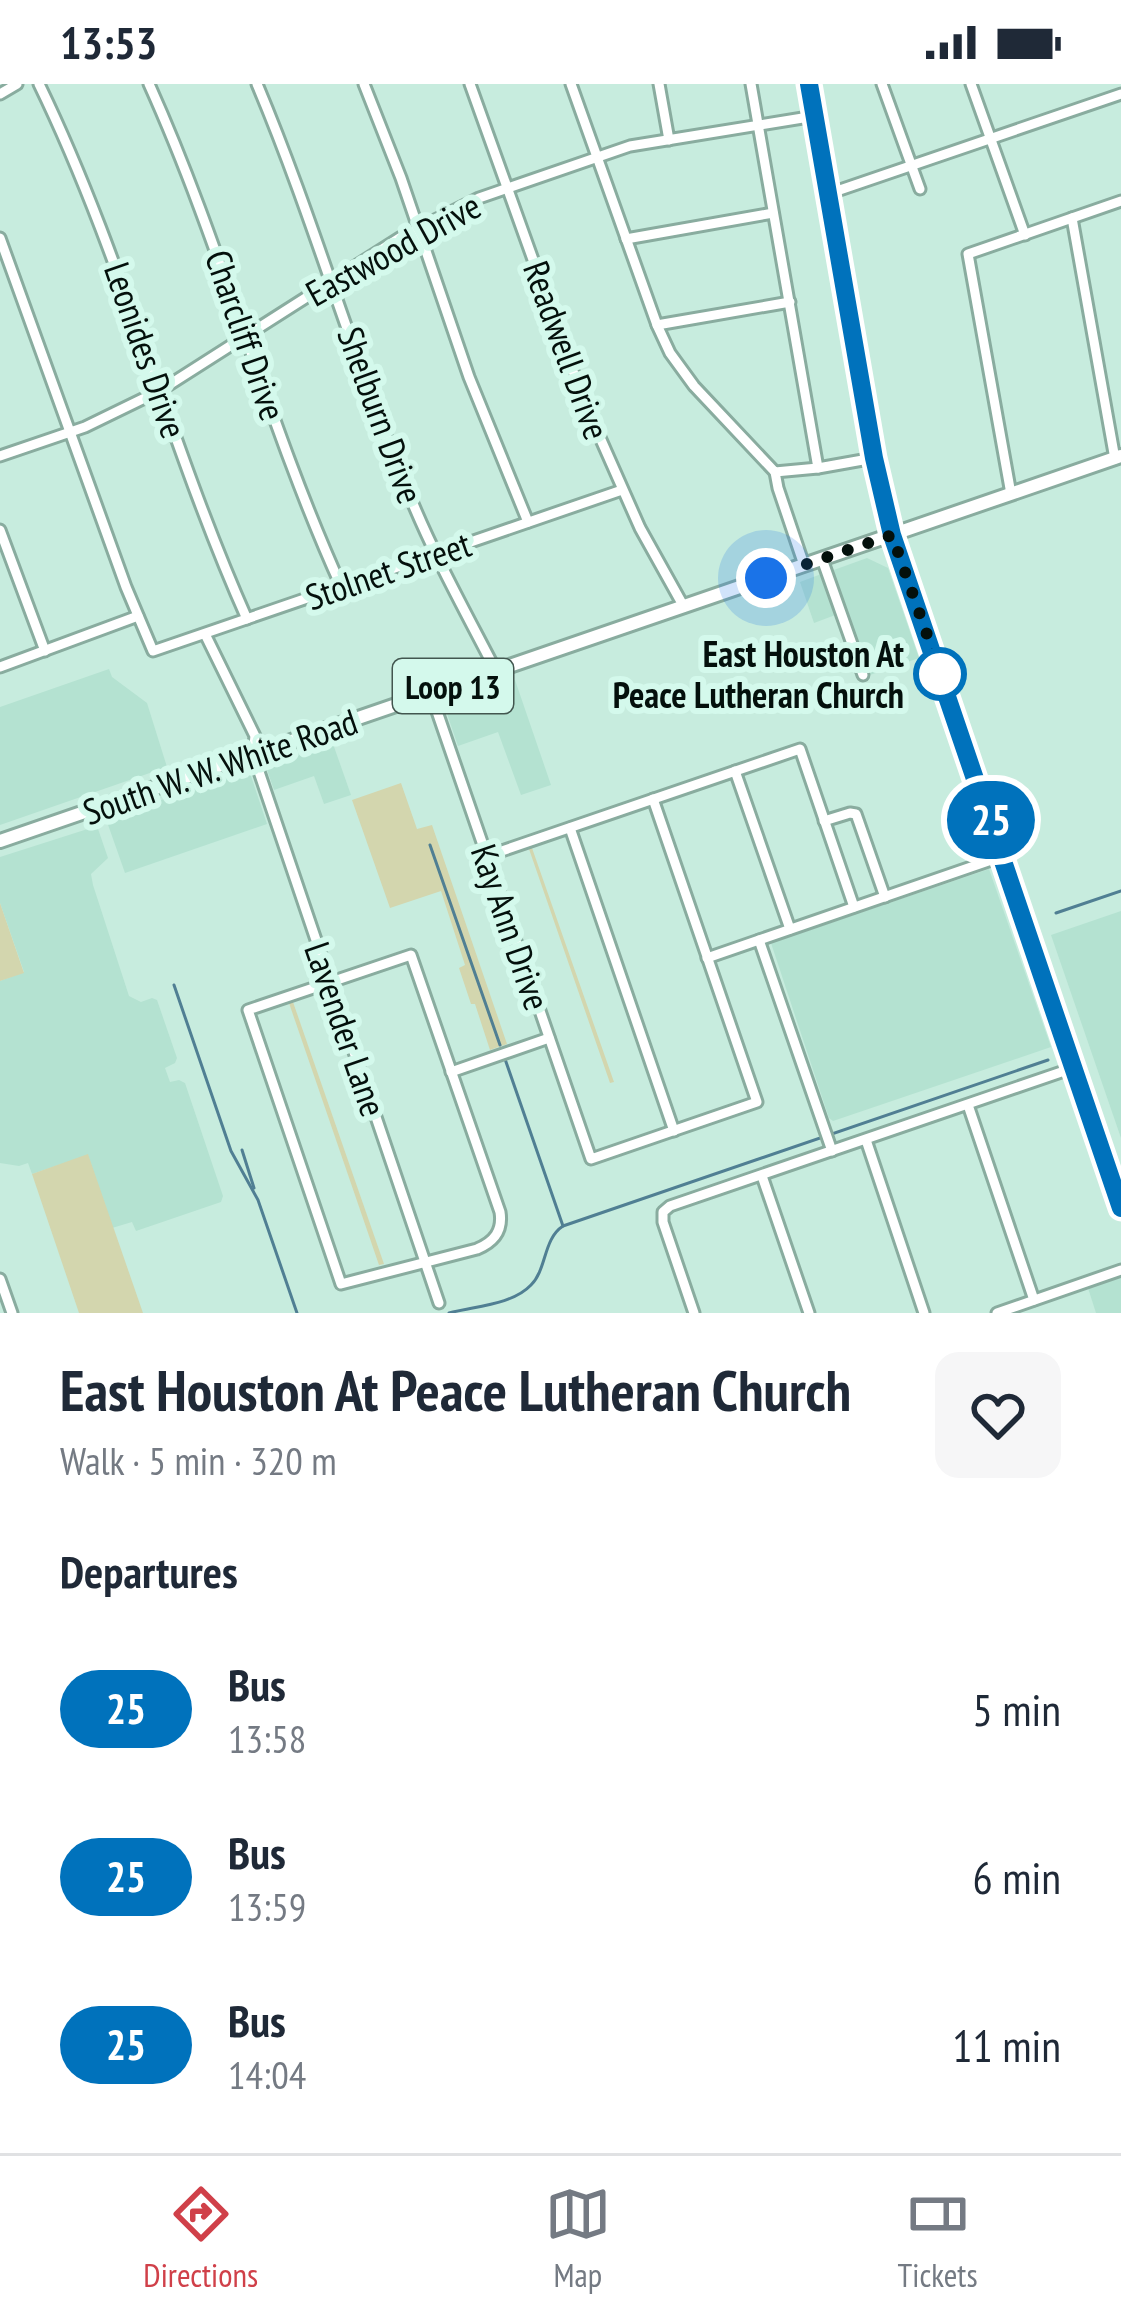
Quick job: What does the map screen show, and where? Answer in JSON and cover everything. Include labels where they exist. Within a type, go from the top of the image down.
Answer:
[{"type":"main road","points":[[809,84],[874,458],[892,535],[1121,1208]]},
{"type":"main road","name":"South W. W. White Road","points":[[0,841],[684,608],[801,558],[822,559],[1118,458]]},
{"type":"street","points":[[0,94],[17,84]]},
{"type":"street","name":"Leonides Drive","points":[[39,84],[100,220],[219,554],[247,619]]},
{"type":"street","name":"Charcliff Drive","points":[[149,84],[203,214],[308,510],[341,586]]},
{"type":"street","name":"Shelburn Drive","points":[[257,84],[392,454],[496,671]]},
{"type":"street","points":[[364,84],[469,377],[528,522]]},
{"type":"street","name":"Readwell Drive","points":[[470,84],[583,399],[622,490],[684,608]]},
{"type":"street","points":[[572,84],[657,325],[684,374],[775,472],[801,558]]},
{"type":"street","points":[[659,84],[669,140]]},
{"type":"street","points":[[751,84],[818,469]]},
{"type":"street","points":[[882,84],[920,188]]},
{"type":"street","points":[[970,84],[1025,235]]},
{"type":"street","points":[[828,194],[1121,94]]},
{"type":"street","name":"Eastwood Drive","points":[[0,457],[70,432],[160,390],[332,280],[464,204],[630,146],[815,116]]},
{"type":"street","points":[[1011,494],[968,254],[1121,201]]},
{"type":"street","points":[[626,239],[773,213]]},
{"type":"street","points":[[1072,218],[1118,458]]},
{"type":"street","points":[[0,238],[138,616],[0,667]]},
{"type":"street","points":[[657,325],[790,302]]},
{"type":"street","points":[[775,472],[874,458]]},
{"type":"street","name":"Stolnet Street","points":[[138,616],[153,651],[622,490]]},
{"type":"street","points":[[0,530],[46,651]]},
{"type":"street","points":[[822,559],[863,675]]},
{"type":"street","points":[[206,634],[255,736],[253,754]]},
{"type":"street","name":"Kay Ann Drive","points":[[431,694],[591,1159],[674,1131]]},
{"type":"street","points":[[487,856],[800,749],[854,907]]},
{"type":"street","name":"Lavender Lane","points":[[253,754],[439,1303]]},
{"type":"street","points":[[735,771],[790,929]]},
{"type":"street","points":[[570,828],[674,1131],[757,1102],[653,799]]},
{"type":"street","points":[[824,821],[856,814],[885,897]]},
{"type":"street","points":[[707,958],[1003,856]]},
{"type":"street","points":[[759,940],[829,1141]]},
{"type":"street","points":[[411,955],[500,1212],[493,1240],[477,1249],[341,1284],[248,1010],[330,982],[411,955]]},
{"type":"street","points":[[451,1072],[549,1038]]},
{"type":"street","points":[[694,1313],[663,1222],[662,1212],[670,1206],[762,1176],[829,1141],[866,1140],[1073,1068]]},
{"type":"street","points":[[968,1105],[1034,1300]]},
{"type":"street","points":[[866,1140],[924,1313]]},
{"type":"street","points":[[762,1176],[809,1313]]},
{"type":"street","points":[[997,1313],[1121,1270]]},
{"type":"street","points":[[0,1279],[12,1313]]},
{"type":"shaded area","points":[[867,558],[888,568],[919,658],[867,676],[831,571]]},
{"type":"shaded area","points":[[824,573],[838,614],[814,623],[800,582]]},
{"type":"shaded area","points":[[109,669],[112,677],[147,703],[167,767],[0,825],[0,707]]},
{"type":"shaded area","points":[[515,680],[551,785],[521,795],[498,732],[458,746],[444,705]]},
{"type":"shaded area","points":[[332,741],[351,795],[324,804],[314,776],[274,790],[265,764]]},
{"type":"shaded area","points":[[249,770],[267,824],[125,873],[106,819]]},
{"type":"shaded area","points":[[401,783],[417,829],[432,825],[507,1044],[490,1050],[459,968],[465,965],[441,891],[390,908],[352,800]]},
{"type":"shaded area","points":[[97,826],[108,858],[91,874],[93,885],[129,996],[141,1002],[157,1000],[177,1058],[165,1068],[170,1082],[185,1083],[223,1196],[221,1202],[136,1231],[132,1222],[112,1228],[88,1155],[32,1174],[28,1163],[0,1163],[0,981],[24,972],[0,903],[0,857]]},
{"type":"shaded area","points":[[562,835],[532,848],[614,1082],[610,1083],[529,849],[496,860]]},
{"type":"shaded area","points":[[989,869],[1051,1047],[833,1121],[771,943]]},
{"type":"shaded area","points":[[0,903],[24,973],[0,981]]},
{"type":"shaded area","points":[[1121,911],[1121,1138],[1051,935]]},
{"type":"shaded area","points":[[293,1002],[384,1264],[379,1265],[289,1003]]},
{"type":"shaded area","points":[[88,1154],[143,1313],[79,1313],[32,1174]]},
{"type":"shaded area","points":[[1121,1276],[1121,1313],[1096,1313],[1088,1288]]},
{"type":"waterway","points":[[430,845],[500,1045]]},
{"type":"waterway","points":[[1056,913],[1121,891]]},
{"type":"waterway","points":[[174,985],[231,1151],[258,1200],[297,1313]]},
{"type":"waterway","points":[[505,1059],[563,1226]]},
{"type":"waterway","points":[[449,1313],[523,1292],[536,1278],[552,1238],[563,1226],[1048,1060]]},
{"type":"waterway","points":[[242,1150],[254,1188]]},
{"type":"bus line","name":"25","points":[[809,84],[874,458],[892,535],[1121,1208]]},
{"type":"place","name":"East Houston At Peace Lutheran Church","points":[[940,674]]},
{"type":"route","points":[[766,578],[892,535],[944,683],[940,674]]}]
